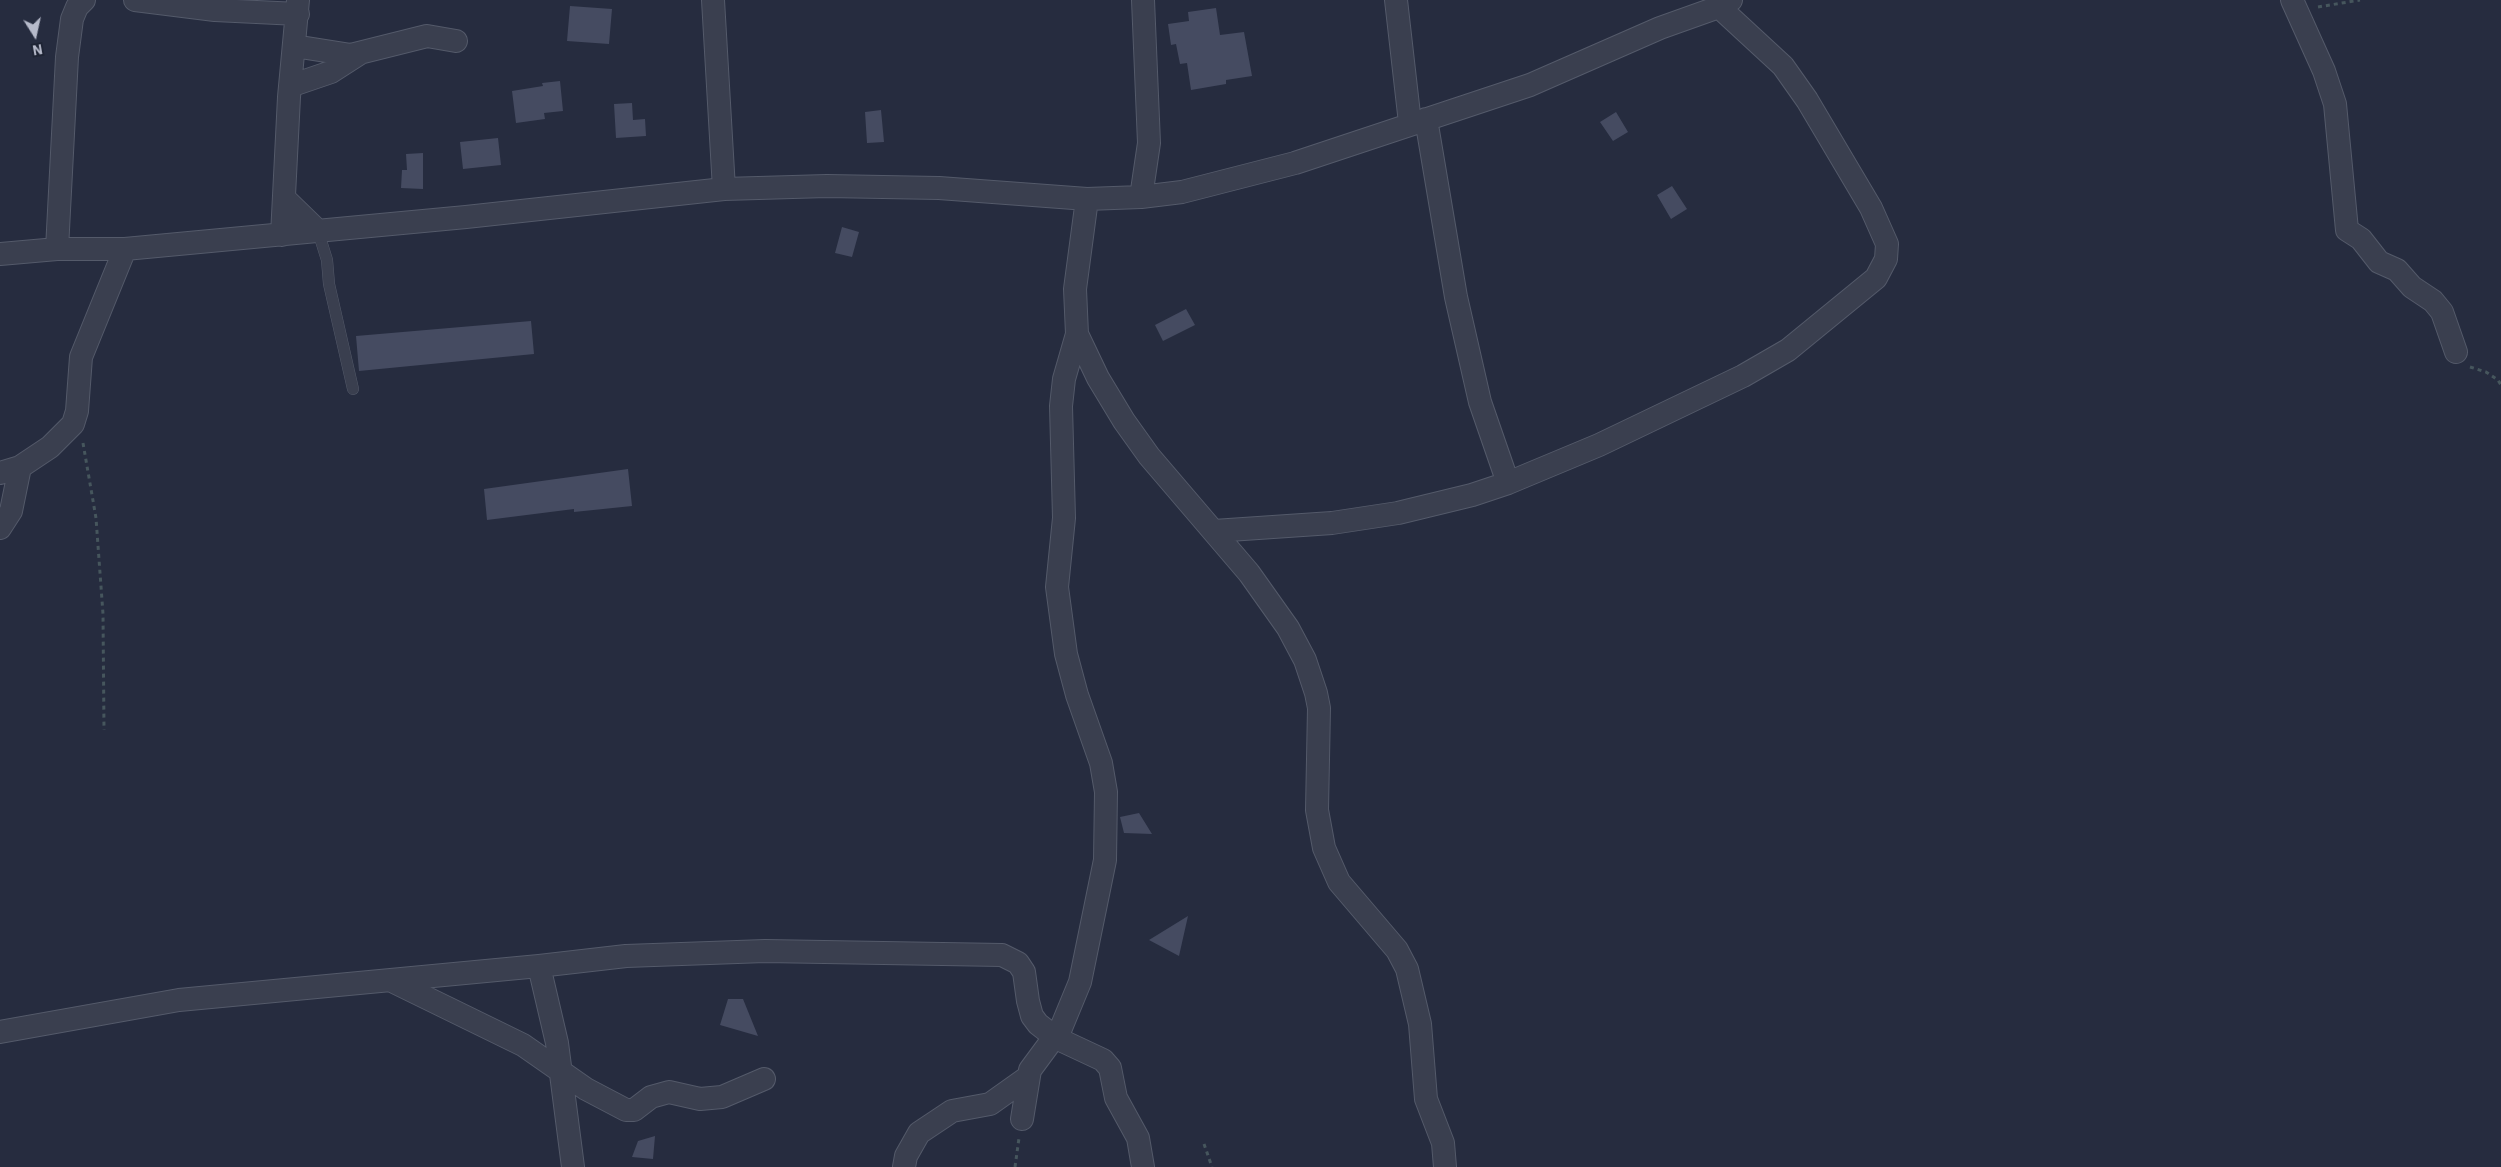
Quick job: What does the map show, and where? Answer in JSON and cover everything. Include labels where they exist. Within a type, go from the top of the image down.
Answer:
[{"type":"street","points":[[57,250],[67,57],[72,18],[77,7],[84,0]]},
{"type":"street","points":[[135,0],[215,10],[298,7],[290,86],[282,235]]},
{"type":"street","points":[[713,0],[724,189]]},
{"type":"street","points":[[1141,197],[1149,143],[1143,0]]},
{"type":"street","points":[[1396,0],[1418,121],[1480,402],[1508,483]]},
{"type":"street","points":[[0,254],[57,250],[125,249],[282,235],[466,218],[724,189],[827,186],[939,188],[1039,198],[1087,200],[1141,197],[1182,192],[1241,179],[1530,85],[1660,28],[1725,3],[1783,66],[1807,100],[1881,227],[1887,244],[1884,264],[1876,278],[1788,350],[1743,376],[1608,440],[1508,483],[1472,495],[1398,513],[1332,523],[1214,531]]},
{"type":"street","points":[[2294,5],[2324,71],[2335,104],[2347,230],[2361,239],[2379,262],[2397,270],[2412,287],[2433,301],[2442,312],[2456,352]]},
{"type":"street","points":[[294,46],[342,54],[359,54],[427,36],[456,41]]},
{"type":"street","points":[[290,86],[331,72],[359,54]]},
{"type":"street","points":[[285,199],[318,231]]},
{"type":"street","points":[[1022,1119],[1028,1077],[1033,1064],[1056,1038],[1080,982],[1105,860],[1106,792],[1101,762],[1066,654],[1057,587],[1064,518],[1061,406],[1064,379],[1077,334],[1075,288],[1087,200]]},
{"type":"street","points":[[0,528],[11,511],[10,470],[50,447],[64,436],[73,424],[77,411],[81,357],[125,249]]},
{"type":"street","points":[[1077,334],[1098,378],[1124,420],[1149,456],[1249,573],[1288,628],[1308,668],[1319,708],[1317,810],[1324,848],[1339,882],[1396,950],[1407,969],[1420,1024],[1426,1099],[1443,1143],[1445,1167]]},
{"type":"street","points":[[0,1032],[179,1000],[626,956],[766,951],[1002,955],[1018,963],[1024,972],[1032,1016],[1045,1031],[1103,1060],[1110,1068],[1116,1098],[1138,1138],[1143,1167]]},
{"type":"street","points":[[539,966],[550,1008],[562,1073],[573,1167]]},
{"type":"street","points":[[390,980],[523,1045],[586,1089],[630,1110],[662,1093],[676,1092],[700,1099],[711,1099],[722,1097],[764,1079]]},
{"type":"street","points":[[904,1167],[906,1156],[919,1133],[952,1111],[990,1104],[1028,1077]]},
{"type":"lane","points":[[318,231],[327,260],[329,284],[353,389]]},
{"type":"path","points":[[2294,5],[2360,0]]},
{"type":"path","points":[[2456,352],[2464,362],[2473,368],[2486,372],[2498,380],[2501,385]]},
{"type":"path","points":[[77,411],[96,518],[103,614],[104,730]]},
{"type":"path","points":[[1015,1167],[1022,1119]]},
{"type":"path","points":[[1204,1144],[1212,1167]]},
{"type":"building","points":[[570,6],[612,9],[609,44],[567,41]]},
{"type":"building","points":[[1216,8],[1220,35],[1244,32],[1252,76],[1226,80],[1226,84],[1191,90],[1187,63],[1180,64],[1176,44],[1171,45],[1168,24],[1189,21],[1188,12]]},
{"type":"building","points":[[560,81],[563,111],[544,113],[545,119],[516,123],[512,91],[543,86],[542,83]]},
{"type":"building","points":[[632,103],[633,120],[645,119],[646,136],[616,138],[614,104]]},
{"type":"building","points":[[881,110],[884,142],[867,143],[865,112]]},
{"type":"building","points":[[1616,112],[1628,132],[1613,141],[1600,122]]},
{"type":"building","points":[[498,138],[501,165],[463,169],[460,142]]},
{"type":"building","points":[[423,153],[423,189],[401,188],[402,170],[407,170],[406,154]]},
{"type":"building","points":[[1672,186],[1687,209],[1671,219],[1657,195]]},
{"type":"building","points":[[842,227],[859,232],[852,257],[835,253]]},
{"type":"building","points":[[1186,309],[1195,325],[1163,341],[1155,325]]},
{"type":"building","points":[[531,321],[534,354],[359,371],[356,336]]},
{"type":"building","points":[[628,469],[632,506],[574,512],[574,509],[487,520],[484,489]]},
{"type":"building","points":[[1139,813],[1152,834],[1124,833],[1120,817]]},
{"type":"building","points":[[1188,916],[1179,956],[1149,940]]},
{"type":"building","points":[[728,999],[743,999],[758,1036],[720,1025]]},
{"type":"building","points":[[655,1136],[653,1159],[632,1157],[638,1141]]}]
